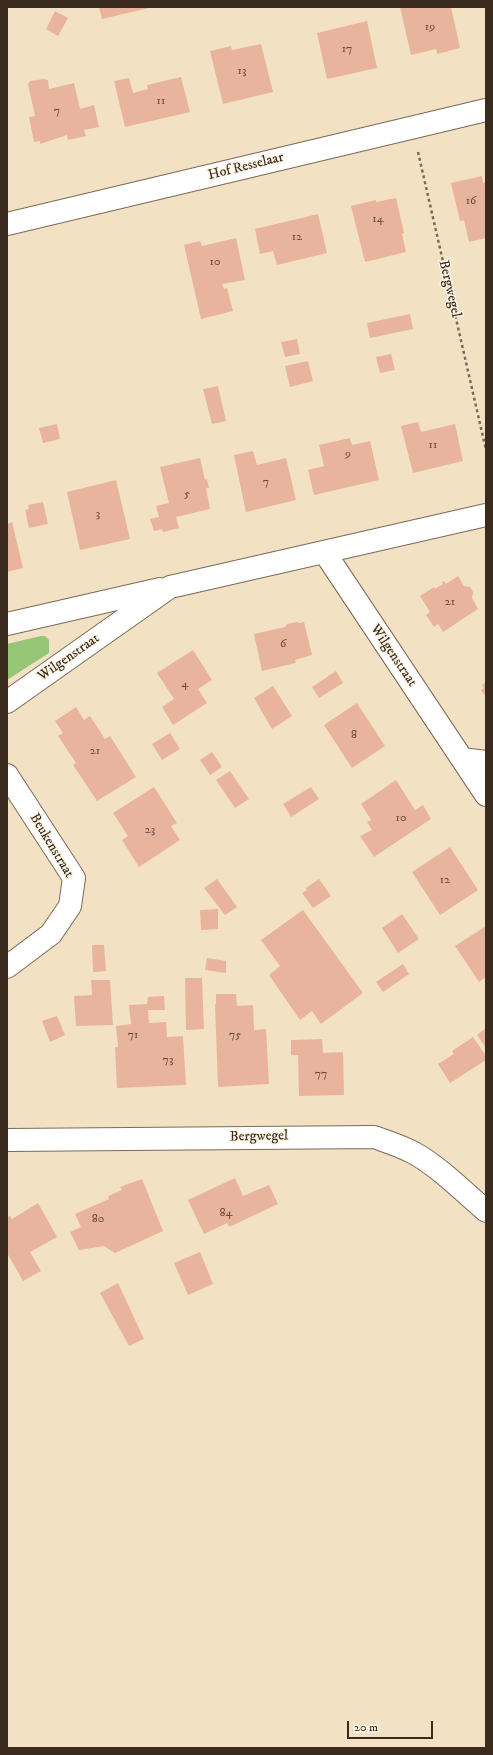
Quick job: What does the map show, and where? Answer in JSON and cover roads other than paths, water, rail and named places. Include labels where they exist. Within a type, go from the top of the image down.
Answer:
[{"type":"street","name":"Hof Resselaar","points":[[7,224],[486,110]]},
{"type":"street","name":"Wilgenstraat","points":[[7,624],[325,553],[486,515]]},
{"type":"street","name":"Wilgenstraat","points":[[325,553],[486,795]]},
{"type":"street","name":"Wilgenstraat","points":[[7,702],[170,587]]},
{"type":"street","points":[[462,759],[486,762]]},
{"type":"street","name":"Beukenstraat","points":[[7,775],[74,878],[70,906],[51,934],[7,967]]},
{"type":"street","name":"Bergwegel","points":[[7,1140],[374,1137],[416,1154],[435,1168],[486,1212]]}]
